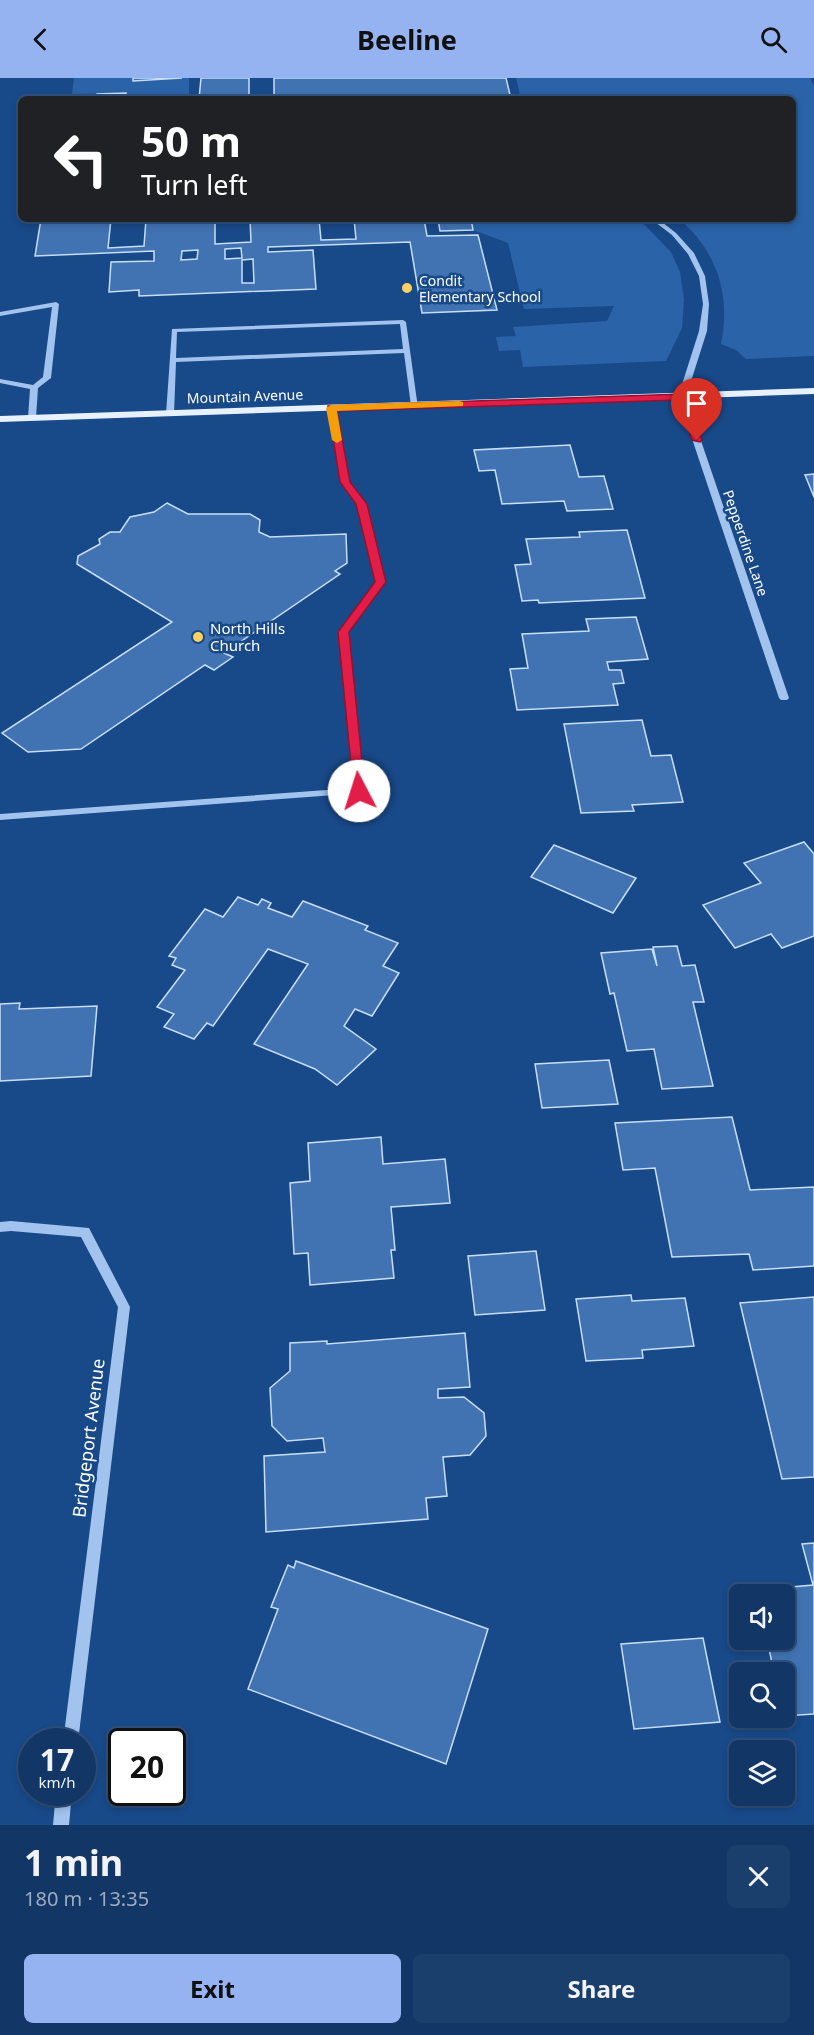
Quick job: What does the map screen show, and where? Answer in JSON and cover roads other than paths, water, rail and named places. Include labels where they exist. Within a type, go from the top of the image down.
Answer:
[{"type":"main road","name":"Mountain Avenue","points":[[0,419],[814,391]]},
{"type":"street","points":[[658,222],[674,234],[691,254],[702,276],[706,304],[704,331],[682,397]]},
{"type":"street","points":[[0,314],[56,304],[47,378],[34,387],[0,381]]},
{"type":"street","points":[[170,414],[174,330],[336,324],[404,322],[415,406]]},
{"type":"street","points":[[172,360],[407,351]]},
{"type":"street","points":[[32,418],[34,387]]},
{"type":"street","name":"Pepperdine Lane","points":[[682,397],[783,698]]},
{"type":"street","points":[[0,817],[359,791],[344,632],[380,582],[362,504],[345,482],[331,408]]},
{"type":"street","name":"Bridgeport Avenue","points":[[0,1227],[85,1232],[124,1307],[72,1728]]},
{"type":"street","points":[[61,1825],[63,1806]]},
{"type":"place","name":"Condit Elementary School","points":[[407,288]]},
{"type":"place","name":"North Hills Church","points":[[198,637]]}]
